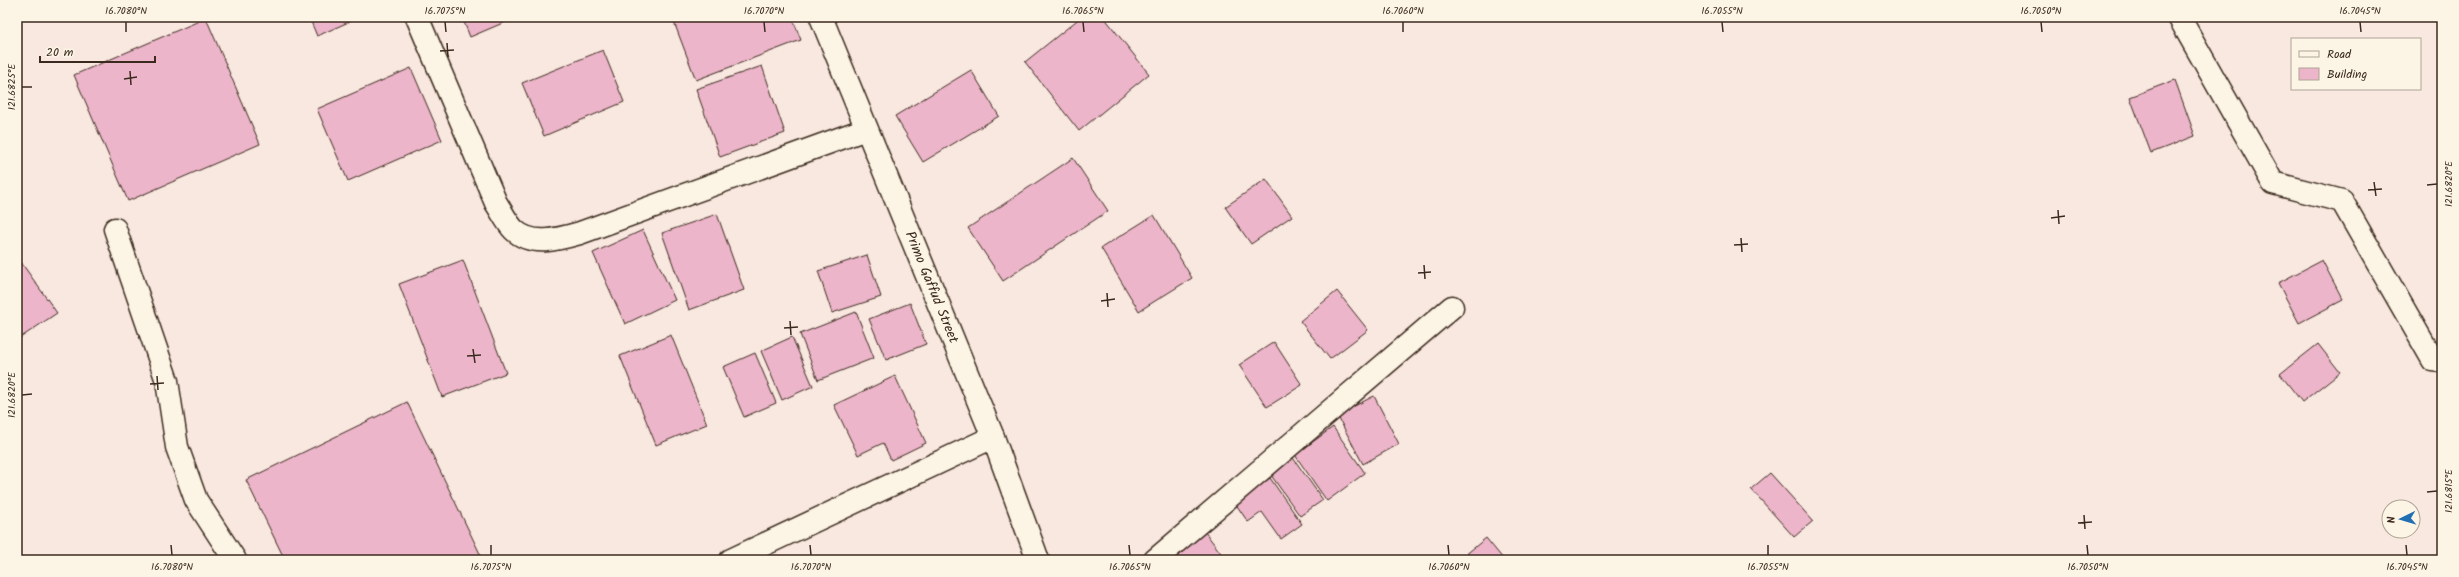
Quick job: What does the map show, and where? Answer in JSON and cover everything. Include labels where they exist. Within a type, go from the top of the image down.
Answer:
[{"type":"street","points":[[417,17],[496,203],[514,230],[528,239],[552,240],[580,233],[866,129]]},
{"type":"street","name":"Primo Gaffud Street","points":[[821,17],[993,437],[1038,560]]},
{"type":"street","points":[[2179,17],[2273,183],[2342,201],[2433,360],[2442,361]]},
{"type":"street","points":[[115,229],[164,374],[177,447],[196,500],[235,560]]},
{"type":"street","points":[[1155,560],[1452,308]]},
{"type":"street","points":[[731,560],[993,437]]},
{"type":"building","points":[[309,17],[360,17],[317,36]]},
{"type":"building","points":[[462,17],[517,17],[470,37]]},
{"type":"building","points":[[672,17],[792,17],[801,40],[696,80]]},
{"type":"building","points":[[1081,17],[1104,17],[1149,74],[1079,131],[1025,62]]},
{"type":"building","points":[[206,18],[260,144],[128,201],[74,75]]},
{"type":"building","points":[[603,50],[624,102],[544,136],[522,83]]},
{"type":"building","points":[[762,66],[785,133],[720,157],[696,89]]},
{"type":"building","points":[[411,68],[442,140],[348,181],[317,109]]},
{"type":"building","points":[[971,70],[999,116],[923,162],[895,116]]},
{"type":"building","points":[[2175,80],[2195,136],[2151,153],[2130,97]]},
{"type":"building","points":[[1073,158],[1108,211],[1003,281],[968,228]]},
{"type":"building","points":[[1266,179],[1292,216],[1251,244],[1225,207]]},
{"type":"building","points":[[717,214],[744,290],[689,310],[662,233]]},
{"type":"building","points":[[1154,215],[1192,278],[1139,311],[1101,248]]},
{"type":"building","points":[[643,230],[675,300],[625,324],[593,253]]},
{"type":"building","points":[[867,255],[881,297],[832,313],[818,271]]},
{"type":"building","points":[[18,258],[57,313],[17,340],[17,259]]},
{"type":"building","points":[[463,260],[506,373],[442,397],[399,284]]},
{"type":"building","points":[[2322,260],[2343,300],[2299,323],[2278,283]]},
{"type":"building","points":[[1337,291],[1368,330],[1330,359],[1300,321]]},
{"type":"building","points":[[910,303],[926,344],[886,360],[869,319]]},
{"type":"building","points":[[856,312],[874,358],[818,380],[800,334]]},
{"type":"building","points":[[671,335],[707,424],[656,445],[620,356]]},
{"type":"building","points":[[792,337],[813,386],[782,400],[761,351]]},
{"type":"building","points":[[1274,342],[1302,385],[1267,407],[1239,365]]},
{"type":"building","points":[[2318,344],[2340,372],[2302,402],[2280,374]]},
{"type":"building","points":[[755,353],[776,403],[744,417],[723,367]]},
{"type":"building","points":[[895,376],[926,443],[891,460],[883,443],[858,455],[834,405]]},
{"type":"building","points":[[1374,396],[1399,444],[1363,464],[1337,415]]},
{"type":"building","points":[[407,402],[483,560],[285,560],[246,480]]},
{"type":"building","points":[[1333,427],[1365,473],[1327,501],[1295,455]]},
{"type":"building","points":[[1291,455],[1323,500],[1300,516],[1268,471]]},
{"type":"building","points":[[1770,473],[1813,521],[1794,537],[1751,489]]},
{"type":"building","points":[[1270,478],[1302,524],[1281,539],[1262,512],[1248,522],[1235,503]]},
{"type":"building","points":[[1205,532],[1226,560],[1167,560]]},
{"type":"building","points":[[1486,538],[1504,560],[1459,560]]}]
